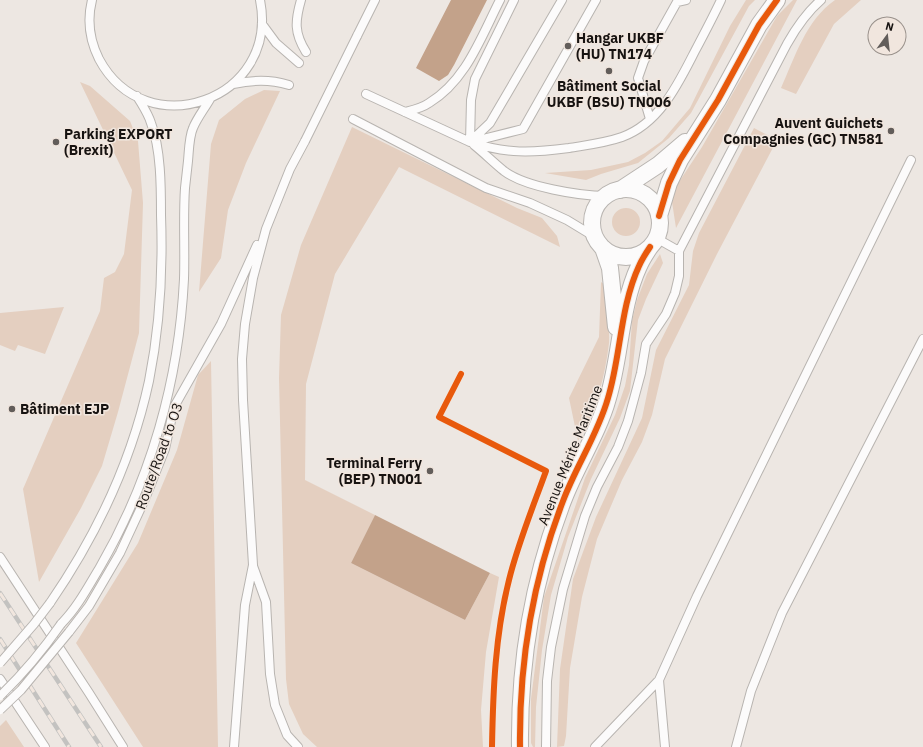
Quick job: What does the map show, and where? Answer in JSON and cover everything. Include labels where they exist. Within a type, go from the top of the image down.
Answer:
[{"type":"street","points":[[659,216],[665,194],[674,173],[699,128],[718,100],[759,25],[777,0]]},
{"type":"street","points":[[613,193],[631,190],[642,193],[653,202],[659,216],[660,227],[653,243],[637,255],[626,257],[612,254],[599,243],[592,224],[593,215],[597,206],[613,193],[658,165],[699,128]]},
{"type":"street","name":"Avenue Mérite Maritime","points":[[599,243],[610,268],[612,279],[618,354]]},
{"type":"street","name":"Avenue Mérite Maritime","points":[[520,747],[520,708],[525,648],[531,612],[545,553],[563,500],[608,400],[623,322],[632,287],[639,266],[653,243]]},
{"type":"lane","points":[[92,0],[90,11],[90,30],[102,65],[114,80],[137,96],[154,103],[173,106],[192,104],[210,99],[234,84],[245,71],[254,57],[260,40],[262,24],[260,0]]},
{"type":"lane","points":[[301,0],[296,20],[299,38],[306,52]]},
{"type":"lane","points":[[234,747],[245,605],[253,565],[242,359],[245,324],[253,278],[260,248],[273,210],[290,169],[375,0]]},
{"type":"lane","points":[[405,112],[428,104],[453,84],[469,60],[500,0]]},
{"type":"lane","points":[[470,142],[471,100],[475,79],[514,0]]},
{"type":"lane","points":[[470,142],[490,123],[562,0]]},
{"type":"lane","points":[[470,142],[523,129],[596,0]]},
{"type":"lane","points":[[650,119],[638,78],[644,61],[677,2],[686,0]]},
{"type":"lane","points":[[366,94],[470,142],[488,148],[514,152],[540,152],[594,144],[623,137],[650,119],[666,102],[721,0]]},
{"type":"lane","points":[[546,747],[547,681],[551,647],[563,589],[585,516],[597,487],[618,447],[628,421],[641,373],[646,344],[666,314],[675,293],[679,276],[679,251],[787,44],[804,18],[821,0]]},
{"type":"lane","points":[[262,24],[276,43],[299,63]]},
{"type":"lane","points":[[234,84],[260,80],[272,80],[289,85]]},
{"type":"lane","points":[[0,663],[50,603],[82,553],[110,499],[125,461],[148,382],[161,286],[162,248],[160,188],[154,132],[147,113],[137,96]]},
{"type":"lane","points":[[0,696],[22,674],[48,643],[87,588],[116,538],[141,485],[160,428],[176,359],[184,278],[185,188],[189,148],[193,128],[210,99]]},
{"type":"lane","points":[[353,119],[486,188],[530,203],[566,220],[599,243]]},
{"type":"lane","points":[[470,142],[504,171],[517,178],[537,185],[574,194],[588,196],[613,193]]},
{"type":"lane","points":[[595,747],[659,680],[697,596],[911,160]]},
{"type":"lane","name":"Route/Road to O3","points":[[0,710],[21,690],[89,606],[120,553],[145,500],[165,449],[174,407],[221,324],[273,210]]},
{"type":"lane","points":[[653,243],[679,251]]},
{"type":"lane","points":[[736,747],[751,691],[782,613],[923,339]]},
{"type":"lane","points":[[0,557],[123,747]]},
{"type":"lane","points":[[253,565],[266,602],[270,674],[275,705],[287,735],[298,747]]},
{"type":"lane","points":[[0,679],[44,747]]},
{"type":"lane","points":[[659,680],[665,747]]},
{"type":"shaded area","points":[[451,0],[487,0],[454,65],[448,75],[439,81],[416,68]]},
{"type":"shaded area","points":[[746,0],[755,0],[749,6],[691,113],[669,138],[638,163],[586,180],[545,173],[591,170],[628,162],[645,153],[662,141],[690,108],[730,26]]},
{"type":"shaded area","points":[[793,0],[797,0],[676,228],[672,202],[675,188],[702,147],[777,16]]},
{"type":"shaded area","points":[[835,0],[861,0],[834,24],[796,94],[781,88],[802,40],[809,28],[825,8]]},
{"type":"shaded area","points":[[80,82],[90,86],[130,121],[138,141],[143,203],[139,333],[102,466],[81,508],[39,582],[23,489],[100,311],[104,278],[115,272],[124,254],[132,190]]},
{"type":"shaded area","points":[[264,90],[280,91],[246,163],[228,210],[221,258],[199,292],[211,144],[219,120],[245,99]]},
{"type":"shaded area","points":[[352,127],[517,208],[542,218],[557,236],[560,247],[399,167],[335,274],[306,384],[305,480],[375,515],[351,563],[465,620],[490,573],[499,577],[486,652],[481,710],[483,747],[317,747],[303,734],[289,704],[286,679],[279,378],[281,315],[301,245]]},
{"type":"shaded area","points":[[754,128],[777,140],[717,254],[665,359],[652,415],[642,442],[622,480],[597,539],[582,597],[570,668],[566,736],[564,746],[557,747],[560,669],[573,579],[596,517],[642,418],[656,350],[689,285],[693,251],[699,233]]},
{"type":"shaded area","points":[[626,208],[636,212],[640,222],[636,232],[626,236],[616,232],[612,222],[616,212]]},
{"type":"shaded area","points":[[660,254],[663,263],[638,320],[630,391],[620,418],[591,479],[568,537],[551,595],[542,650],[536,707],[535,747],[533,747],[531,743],[531,699],[544,597],[585,478],[615,415],[625,386],[629,365],[632,321],[637,300],[647,274]]},
{"type":"shaded area","points":[[601,282],[605,285],[609,343],[599,394],[590,418],[578,441],[569,398],[599,337]]},
{"type":"shaded area","points":[[64,307],[45,354],[18,345],[15,351],[0,345],[0,313]]},
{"type":"shaded area","points":[[211,361],[218,747],[143,747],[76,643],[138,543],[177,450],[198,375]]},
{"type":"shaded area","points":[[375,515],[490,573],[465,620],[351,563]]},
{"type":"shaded area","points":[[6,720],[24,747],[0,747],[0,726]]},
{"type":"railway","points":[[0,593],[101,747]]},
{"type":"railway","points":[[0,639],[69,747]]},
{"type":"cycle path","points":[[659,216],[669,183],[680,160],[718,100],[759,25],[777,0]]},
{"type":"cycle path","points":[[520,747],[520,716],[525,653],[543,561],[552,531],[568,488],[604,411],[616,365],[628,298],[639,266],[650,247]]},
{"type":"cycle path","points":[[461,374],[439,417],[546,471],[517,552],[504,601],[496,664],[492,747]]},
{"type":"place","name":"Hangar UKBF (HU) TN174","points":[[568,46]]},
{"type":"place","name":"Bâtiment Social UKBF (BSU) TN006","points":[[609,71]]},
{"type":"place","name":"Auvent Guichets Compagnies (GC) TN581","points":[[891,131]]},
{"type":"place","name":"Parking EXPORT (Brexit)","points":[[56,142]]},
{"type":"place","name":"Bâtiment EJP","points":[[12,409]]},
{"type":"place","name":"Terminal Ferry (BEP) TN001","points":[[430,471]]}]
